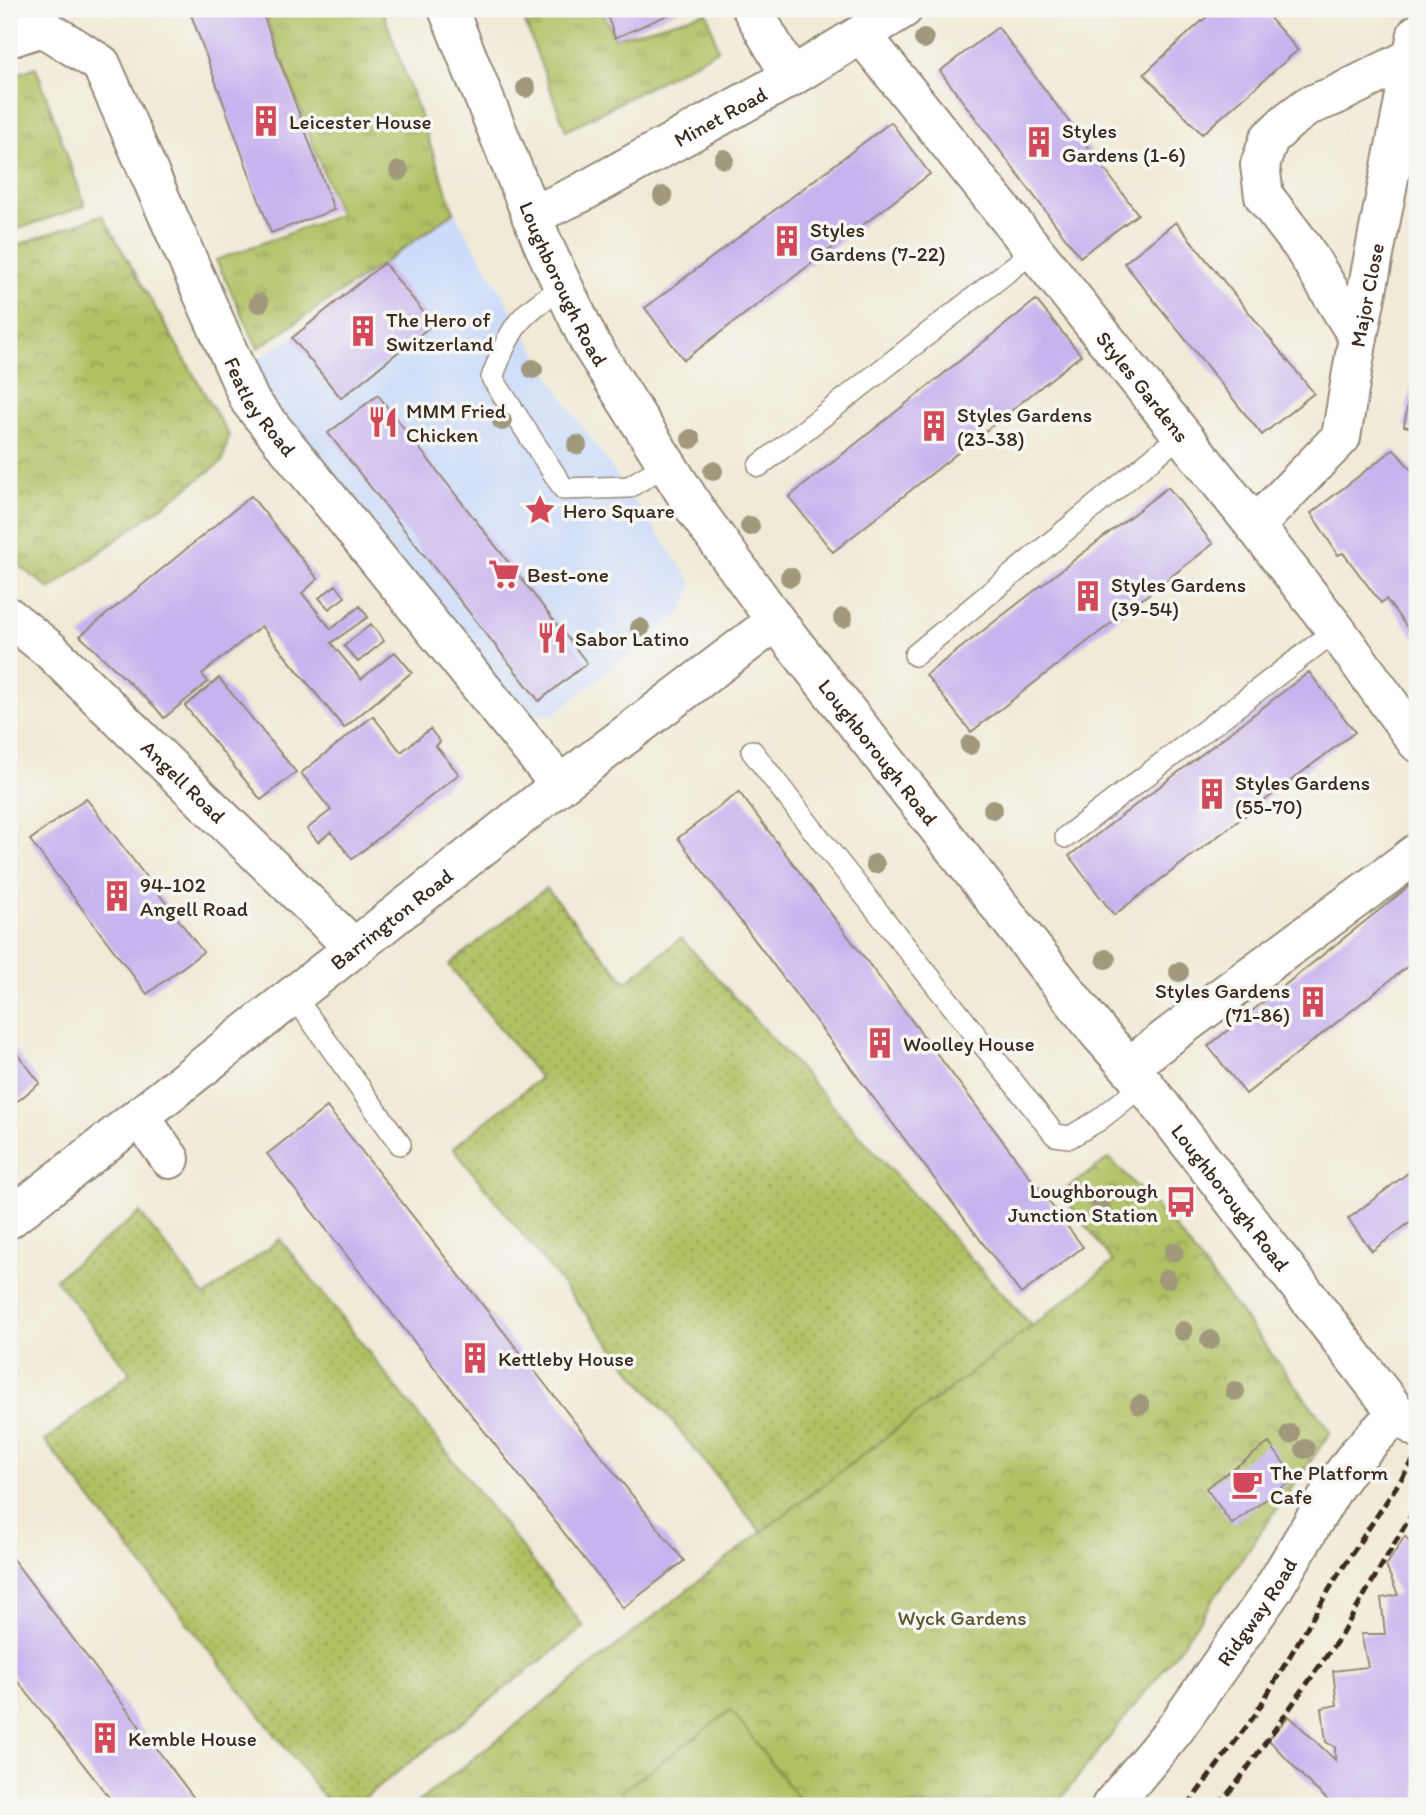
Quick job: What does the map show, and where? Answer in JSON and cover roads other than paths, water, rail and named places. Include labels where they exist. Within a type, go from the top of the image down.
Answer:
[{"type":"street","name":"Loughborough Road","points":[[448,9],[531,216],[590,343],[697,512],[776,621],[1407,1420]]},
{"type":"street","points":[[752,9],[791,77]]},
{"type":"street","name":"Minet Road","points":[[531,216],[579,194],[791,77],[903,9]]},
{"type":"street","name":"Featley Road","points":[[9,38],[42,27],[101,64],[250,401],[560,785]]},
{"type":"street","name":"Styles Gardens","points":[[862,35],[1255,526],[1336,630],[1417,742]]},
{"type":"street","points":[[1358,337],[1302,246],[1264,195],[1260,165],[1269,139],[1288,121],[1308,106],[1334,96],[1415,45]]},
{"type":"street","name":"Major Close","points":[[1255,526],[1341,437],[1415,45]]},
{"type":"street","name":"Angell Road","points":[[9,617],[50,650],[354,948]]},
{"type":"street","name":"Barrington Road","points":[[9,1219],[560,785],[776,621]]},
{"type":"street","points":[[1137,1075],[1180,1027],[1417,853]]},
{"type":"street","points":[[140,1117],[170,1159]]},
{"type":"street","name":"Ridgway Road","points":[[1111,1806],[1175,1729],[1272,1591],[1334,1487],[1357,1455],[1407,1420]]},
{"type":"lane","points":[[759,466],[1035,250]]},
{"type":"lane","points":[[563,286],[519,322],[506,343],[492,378],[564,489],[629,487],[667,464]]},
{"type":"lane","points":[[915,654],[1182,434]]},
{"type":"lane","points":[[1066,837],[1336,630]]},
{"type":"lane","points":[[752,751],[1055,1135],[1070,1137],[1099,1120],[1137,1075]]},
{"type":"lane","points":[[294,996],[400,1144]]},
{"type":"railway","points":[[1187,1806],[1255,1715],[1336,1578],[1417,1455]]},
{"type":"railway","points":[[1218,1806],[1340,1637],[1417,1505]]},
{"type":"place","name":"Leicester House","points":[[266,121]]},
{"type":"place","name":"Styles Gardens (1-6)","points":[[1039,142]]},
{"type":"place","name":"Styles Gardens (7-22)","points":[[787,241]]},
{"type":"place","name":"The Hero of Switzerland","points":[[363,331]]},
{"type":"place","name":"MMM Fried Chicken","points":[[383,422]]},
{"type":"place","name":"Styles Gardens (23-38)","points":[[934,426]]},
{"type":"place","name":"Hero Square","points":[[540,510]]},
{"type":"place","name":"Best-one","points":[[504,574]]},
{"type":"place","name":"Styles Gardens (39-54)","points":[[1088,596]]},
{"type":"place","name":"Sabor Latino","points":[[552,638]]},
{"type":"place","name":"Styles Gardens (55-70)","points":[[1212,794]]},
{"type":"place","name":"94-102 Angell Road","points":[[117,896]]},
{"type":"place","name":"Styles Gardens (71-86)","points":[[1313,1002]]},
{"type":"place","name":"Woolley House","points":[[880,1043]]},
{"type":"place","name":"Loughborough Junction Station","points":[[1181,1202]]},
{"type":"place","name":"Kettleby House","points":[[475,1358]]},
{"type":"place","name":"The Platform Cafe","points":[[1247,1484]]},
{"type":"place","name":"Kemble House","points":[[105,1738]]},
{"type":"park label","name":"Wyck Gardens","points":[[962,1617]]}]
